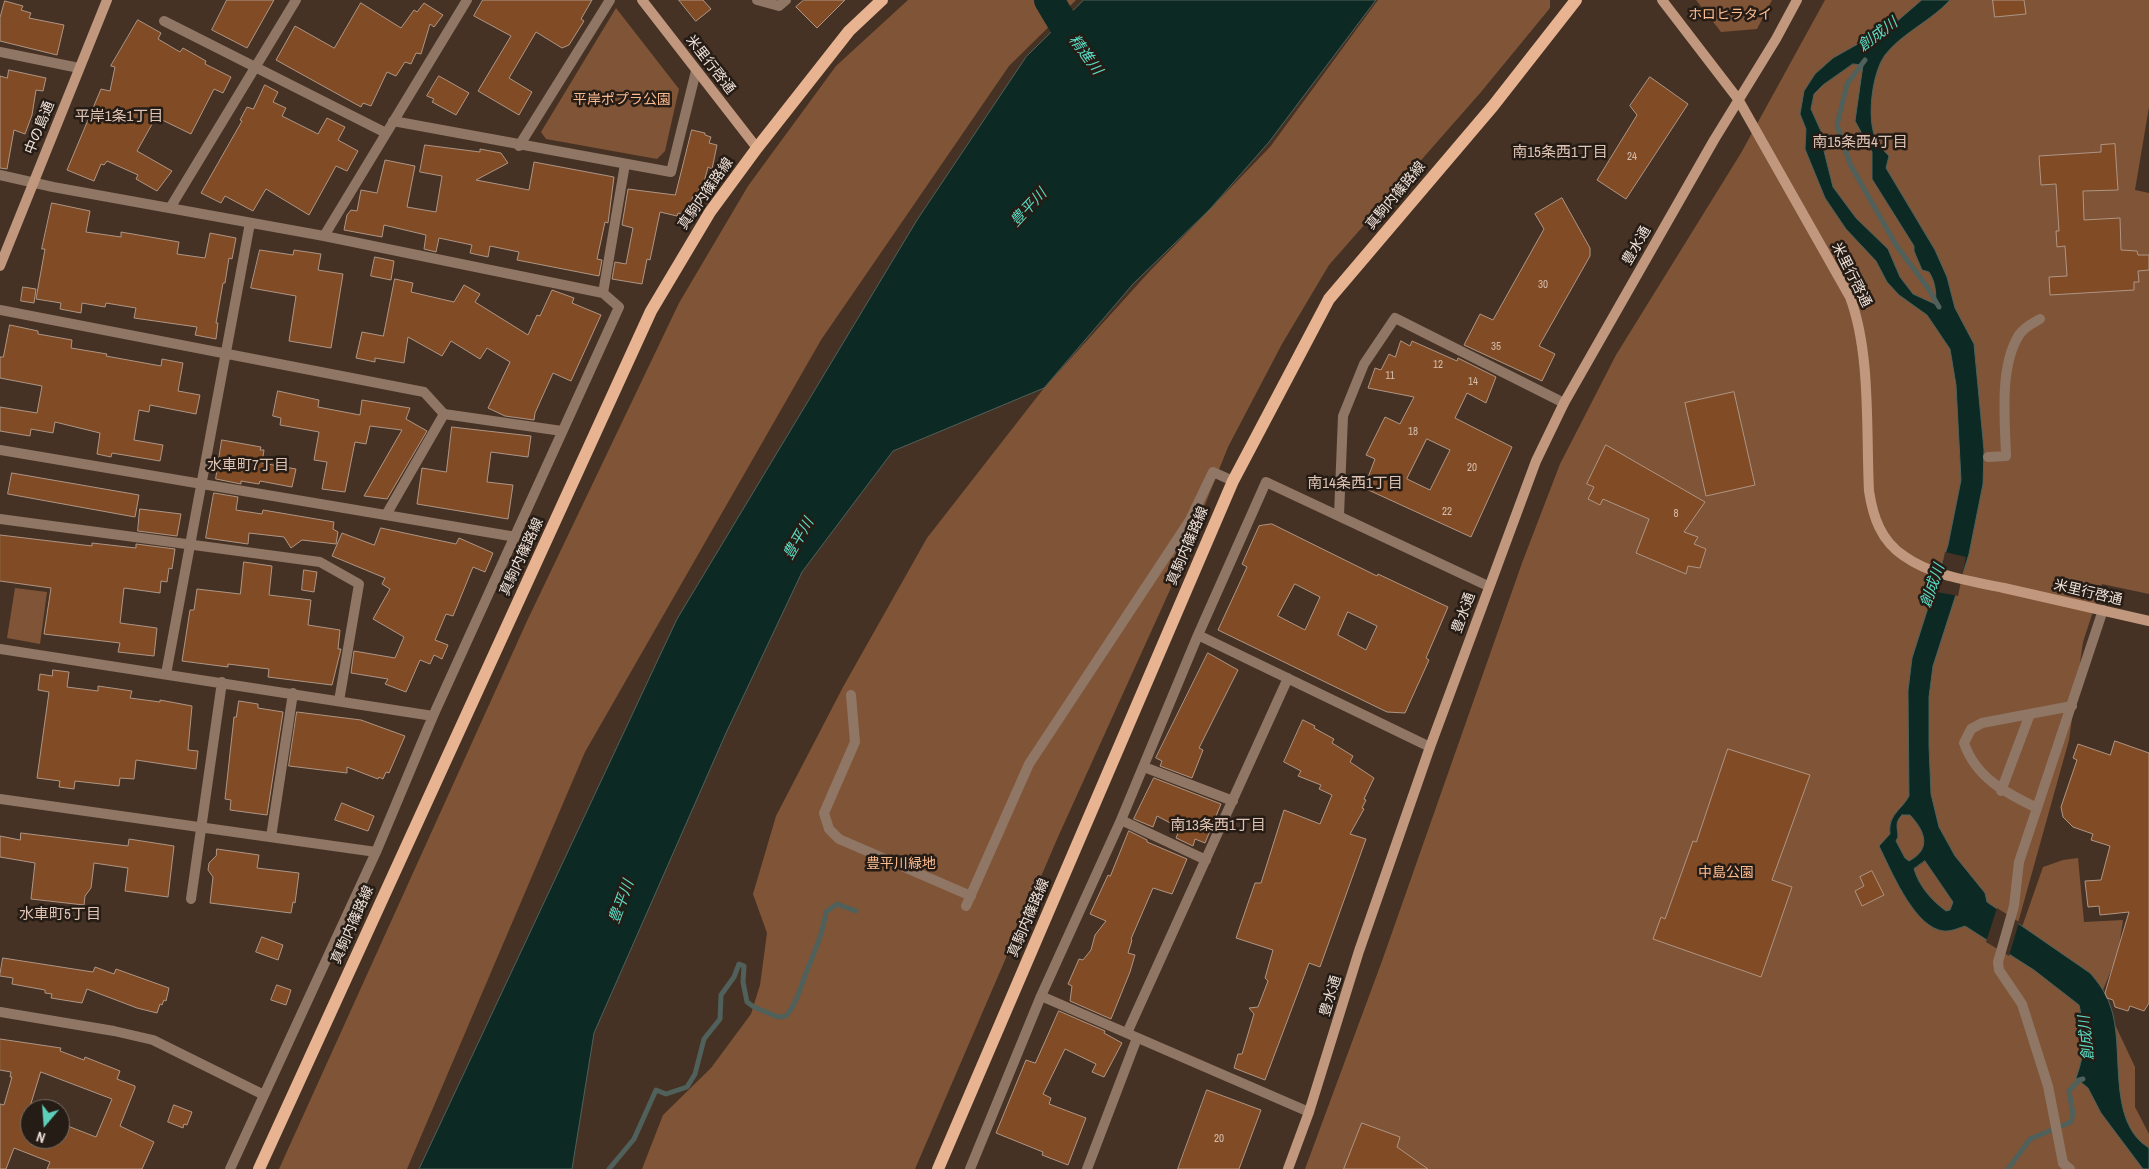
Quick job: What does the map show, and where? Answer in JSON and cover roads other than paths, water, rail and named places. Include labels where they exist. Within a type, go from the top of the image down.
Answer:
[{"type":"main road","name":"真駒内篠路線","points":[[259,1169],[633,347],[656,303],[696,234],[757,148],[849,31],[882,0]]},
{"type":"main road","name":"真駒内篠路線","points":[[938,1169],[1233,480],[1329,299],[1493,106],[1576,0]]},
{"type":"street","name":"中の島通","points":[[0,266],[32,182],[108,0]]},
{"type":"street","points":[[170,208],[296,0]]},
{"type":"street","points":[[324,236],[467,0]]},
{"type":"street","points":[[519,146],[610,0]]},
{"type":"street","name":"米里行啓通","points":[[642,0],[757,148]]},
{"type":"street","points":[[757,0],[779,6],[786,0]]},
{"type":"street","name":"米里行啓通","points":[[1662,0],[1738,99],[1841,280],[1858,318],[1863,346],[1869,491],[1872,513],[1880,531],[1904,556],[1941,573],[2149,621]]},
{"type":"street","name":"豊水通","points":[[1288,1169],[1310,1112],[1359,951],[1430,747],[1488,586],[1536,461],[1564,402],[1797,0]]},
{"type":"street","points":[[164,21],[386,133]]},
{"type":"street","points":[[0,52],[80,68]]},
{"type":"street","points":[[393,122],[671,172],[696,71]]},
{"type":"street","points":[[603,293],[625,164]]},
{"type":"street","points":[[0,175],[324,236],[603,293],[619,307],[433,716],[376,852],[230,1169]]},
{"type":"street","points":[[166,674],[224,353],[250,223]]},
{"type":"street","points":[[0,310],[424,392],[444,414],[562,431]]},
{"type":"street","points":[[1339,515],[1343,416],[1364,364],[1395,318],[1564,402]]},
{"type":"street","points":[[1988,457],[2006,456],[2004,409],[2008,361],[2020,334],[2040,319]]},
{"type":"street","points":[[386,515],[444,414]]},
{"type":"street","points":[[0,450],[516,537]]},
{"type":"street","points":[[966,906],[1029,764],[1190,520],[1213,472],[1233,480]]},
{"type":"street","points":[[970,1169],[1041,996],[1121,820],[1198,634],[1266,482],[1488,586]]},
{"type":"street","points":[[0,519],[320,562],[359,584],[339,701]]},
{"type":"street","points":[[2066,1166],[2048,1086],[2022,1004],[1999,970],[1998,954],[2014,906],[2019,862],[2103,610]]},
{"type":"street","points":[[1198,634],[1430,747]]},
{"type":"street","points":[[1,652],[222,682],[433,716]]},
{"type":"street","points":[[1126,1033],[1288,678]]},
{"type":"street","points":[[192,898],[222,682]]},
{"type":"street","points":[[271,837],[293,693]]},
{"type":"street","points":[[851,695],[854,742],[824,813],[829,829],[839,839],[971,896]]},
{"type":"street","points":[[2037,808],[2001,791],[1984,777],[1967,752],[1964,743],[1967,734],[1974,726],[1982,723],[2072,706]]},
{"type":"street","points":[[2001,791],[2030,714]]},
{"type":"street","points":[[1144,767],[1233,801]]},
{"type":"street","points":[[0,798],[376,852]]},
{"type":"street","points":[[1121,820],[1206,860]]},
{"type":"street","points":[[1041,996],[1310,1112]]},
{"type":"street","points":[[0,1012],[114,1031],[153,1040],[264,1095]]},
{"type":"street","points":[[1087,1169],[1137,1038]]},
{"type":"water","name":"豊平川","points":[[1084,0],[1376,0],[1269,142],[1210,209],[1133,284],[1044,388],[893,451],[802,572],[726,733],[594,1033],[572,1169],[419,1169],[677,619],[917,220],[1026,57]]},
{"type":"water","points":[[1922,0],[1950,0],[1900,40],[1885,55],[1874,84],[1871,118],[1875,137],[1889,156],[1886,168],[1935,250],[1947,277],[1955,308],[1974,344],[1984,450],[1983,484],[1969,554],[1933,666],[1929,697],[1931,794],[1939,827],[1955,856],[1985,893],[1987,902],[2090,973],[2104,992],[2110,1005],[2114,1022],[2122,1102],[2127,1120],[2135,1136],[2149,1148],[2149,1169],[2143,1169],[2101,1113],[2088,1088],[2076,1078],[2082,1059],[2084,1042],[2079,1005],[2034,970],[1965,926],[1946,931],[1929,925],[1920,917],[1903,894],[1879,846],[1890,834],[1893,817],[1909,796],[1908,691],[1912,658],[1948,545],[1961,480],[1956,385],[1950,349],[1927,315],[1899,295],[1887,282],[1876,261],[1846,229],[1825,198],[1805,149],[1806,129],[1800,114],[1804,91],[1815,74],[1833,58],[1895,23]],"holes":[[[1853,64],[1863,65],[1855,121],[1872,152],[1872,179],[1914,246],[1914,251],[1922,270],[1929,272],[1933,279],[1936,296],[1935,304],[1913,294],[1900,277],[1888,249],[1856,218],[1833,187],[1824,151],[1824,138],[1811,109],[1814,94],[1823,85]],[[1902,815],[1910,815],[1919,827],[1924,840],[1921,851],[1909,861],[1905,858],[1896,841],[1898,837],[1897,823]],[[1925,861],[1953,902],[1950,910],[1946,911],[1935,902],[1922,887],[1914,869]]]},
{"type":"waterway","name":"精進川","points":[[1049,0],[1085,55]]},
{"type":"waterway","name":"創成川","points":[[1865,60],[1847,84],[1837,125],[1850,164],[1896,245],[1928,288],[1939,307]]},
{"type":"waterway","points":[[609,1169],[634,1139],[656,1090],[666,1094],[687,1087],[695,1074],[704,1039],[720,1019],[721,995],[734,977],[739,964],[744,966],[743,982],[747,1002],[778,1017],[786,1016],[798,995],[820,935],[826,912],[837,904],[856,911]]},
{"type":"waterway","points":[[2008,1169],[2030,1139],[2071,1122],[2073,1114],[2069,1091],[2079,1080],[2083,1079]]},
{"type":"district","name":"平岸1条1丁目","points":[[119,117]]},
{"type":"district","name":"南15条西4丁目","points":[[1860,143]]},
{"type":"district","name":"南15条西1丁目","points":[[1560,153]]},
{"type":"district","name":"水車町7丁目","points":[[248,466]]},
{"type":"district","name":"南14条西1丁目","points":[[1355,484]]},
{"type":"district","name":"南13条西1丁目","points":[[1218,826]]},
{"type":"district","name":"水車町5丁目","points":[[60,915]]},
{"type":"park label","name":"ホロヒラタイ","points":[[1730,15]]},
{"type":"park label","name":"平岸ポプラ公園","points":[[622,100]]},
{"type":"park label","name":"豊平川緑地","points":[[901,864]]},
{"type":"park label","name":"中島公園","points":[[1726,873]]}]
